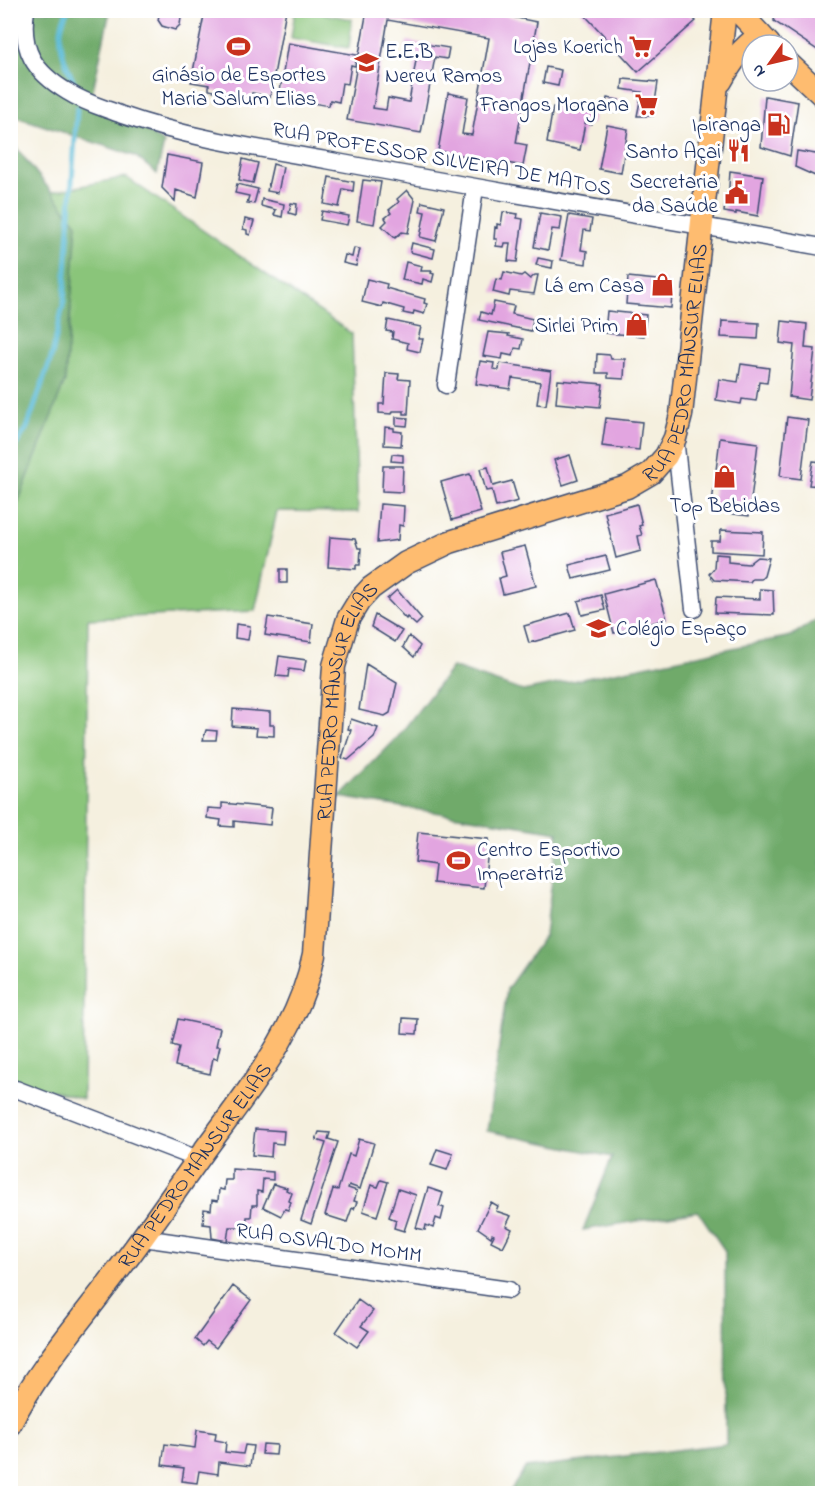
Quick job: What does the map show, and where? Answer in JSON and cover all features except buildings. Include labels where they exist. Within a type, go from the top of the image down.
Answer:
[{"type":"main road","name":"RUA PEDRO MANSUR ELIAS","points":[[10,1424],[34,1382],[143,1238],[278,1047],[296,1012],[310,974],[314,954],[334,666],[348,619],[359,601],[387,575],[442,545],[615,491],[639,481],[660,465],[666,456],[675,438],[685,397],[700,226],[725,10]]},
{"type":"main road","points":[[737,10],[758,33]]},
{"type":"main road","name":"RUA PEDRO MANSUR ELIAS","points":[[718,86],[733,58],[740,51]]},
{"type":"main road","points":[[800,74],[822,95]]},
{"type":"street","name":"RUA PROFESSOR SILVEIRA DE MATOS","points":[[26,10],[23,35],[27,50],[38,67],[52,81],[89,103],[183,134],[475,188],[822,247]]},
{"type":"street","points":[[446,385],[475,188]]},
{"type":"street","points":[[675,438],[694,609]]},
{"type":"street","points":[[16,1089],[198,1160]]},
{"type":"street","name":"RUA OSVALDO MOMM","points":[[143,1238],[509,1290]]},
{"type":"green space","points":[[11,11],[21,11],[34,70],[139,126],[164,143],[157,174],[135,156],[11,115]]},
{"type":"green space","points":[[31,11],[110,11],[91,99],[55,77],[32,48]]},
{"type":"green space","points":[[295,11],[310,11],[352,19],[349,48],[291,38]]},
{"type":"green space","points":[[11,141],[77,224],[65,381],[11,521]]},
{"type":"green space","points":[[126,177],[352,334],[358,512],[277,511],[255,611],[88,619],[83,1099],[11,1080],[10,521],[35,457],[68,343],[71,309],[51,192]]},
{"type":"green space","points":[[822,616],[822,1493],[509,1493],[525,1468],[726,1444],[725,1251],[698,1211],[583,1230],[612,1157],[487,1131],[507,989],[545,935],[558,832],[339,797],[397,738],[452,667],[523,691],[791,636]]},
{"type":"waterway","points":[[68,10],[63,21],[61,42],[66,63],[79,93]]},
{"type":"waterway","points":[[10,454],[27,428],[52,355],[64,301],[77,108]]},
{"type":"place","name":"Ginásio de Esportes Maria Salum Elias","points":[[239,46]]},
{"type":"place","name":"Lojas Koerich","points":[[641,46]]},
{"type":"place","name":"E.E.B Nereu Ramos","points":[[367,63]]},
{"type":"place","name":"Frangos Morgana","points":[[647,104]]},
{"type":"place","name":"Ipiranga","points":[[779,124]]},
{"type":"place","name":"Santo Açai","points":[[739,151]]},
{"type":"place","name":"Secretaria da Saúde","points":[[736,193]]},
{"type":"place","name":"Lá em Casa","points":[[662,285]]},
{"type":"place","name":"Sirlei Prim","points":[[636,325]]},
{"type":"place","name":"Top Bebidas","points":[[725,477]]},
{"type":"place","name":"Colégio Espaço","points":[[598,628]]},
{"type":"place","name":"Centro Esportivo Imperatriz","points":[[459,861]]}]
